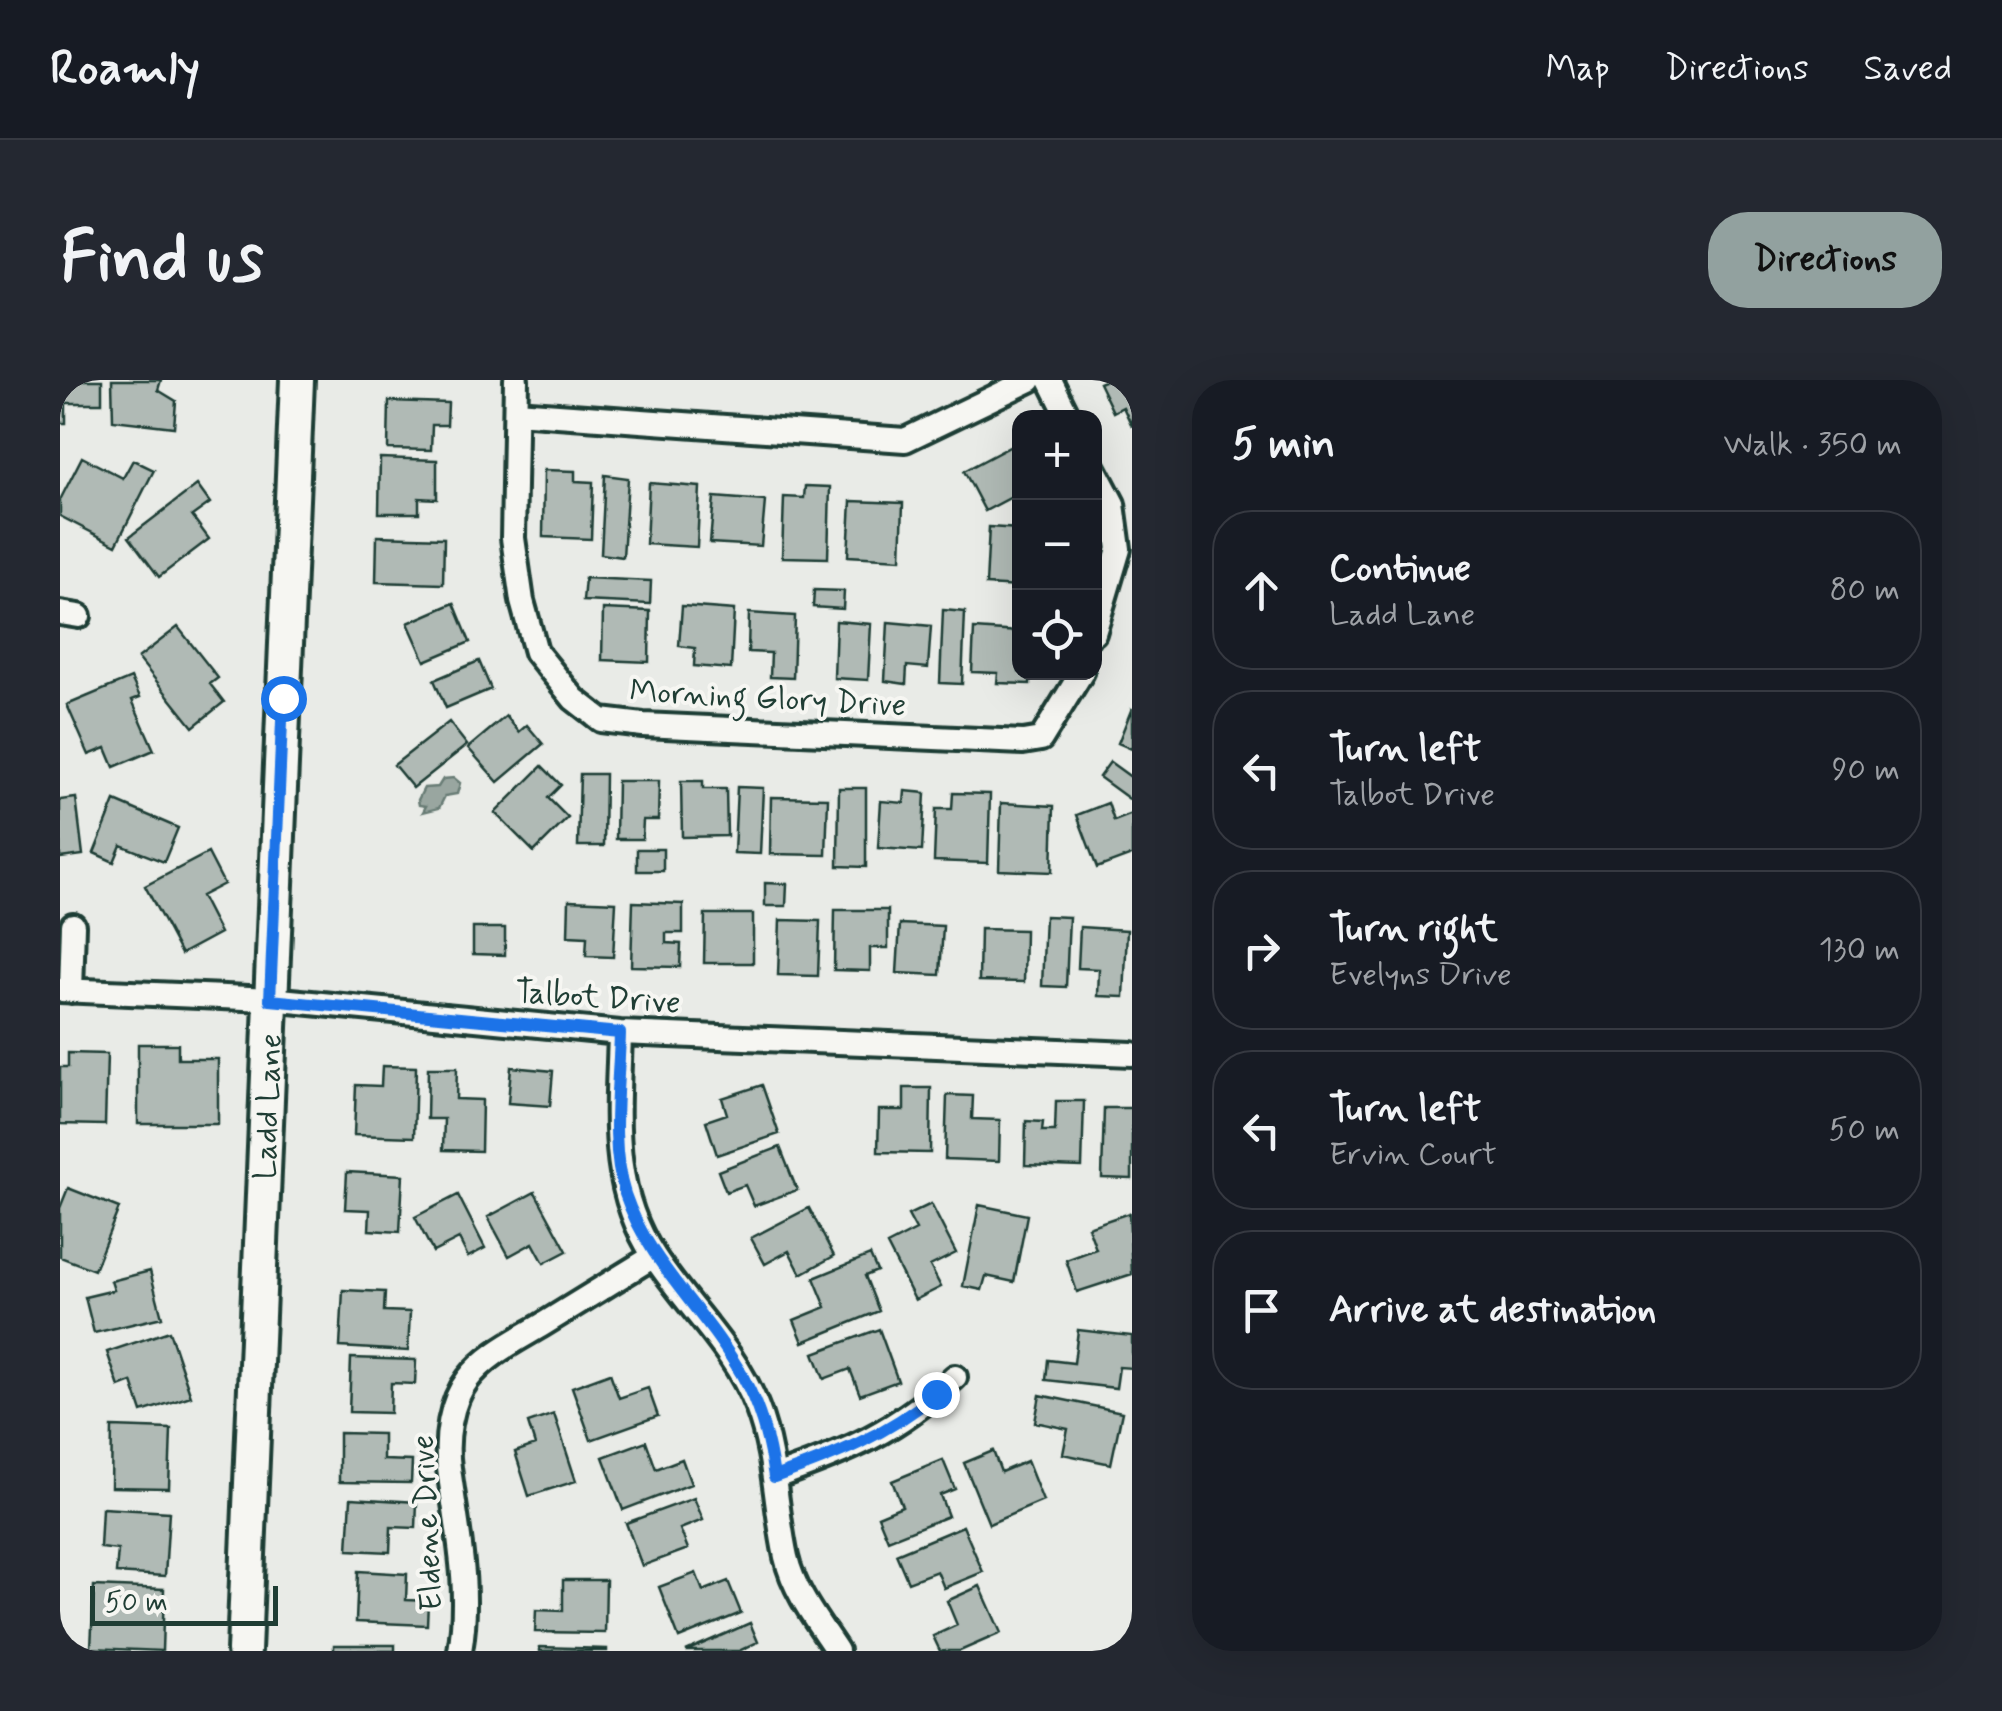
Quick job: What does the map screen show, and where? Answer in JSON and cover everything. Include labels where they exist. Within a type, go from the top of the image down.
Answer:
[{"type":"street","name":"Ladd Lane","points":[[244,1651],[297,380]]},
{"type":"street","name":"Morning Glory Drive","points":[[516,380],[513,538],[522,601],[536,652],[574,699],[601,720],[1023,742],[1040,739],[1077,680]]},
{"type":"street","points":[[516,412],[905,440],[1030,380]]},
{"type":"street","points":[[1050,380],[1065,410]]},
{"type":"street","points":[[1102,483],[1113,504],[1118,550],[1102,605]]},
{"type":"street","points":[[66,991],[73,924]]},
{"type":"street","name":"Talbot Drive","points":[[66,991],[270,1000],[620,1033],[1132,1054]]},
{"type":"street","points":[[620,1033],[620,1177],[640,1232],[654,1256],[741,1374],[757,1406],[769,1444],[792,1578],[837,1651]]},
{"type":"street","name":"Eldene Drive","points":[[460,1651],[466,1603],[448,1462],[450,1425],[463,1386],[471,1374],[498,1352],[654,1256]]},
{"type":"street","points":[[774,1477],[846,1452],[881,1434],[904,1420],[954,1377]]},
{"type":"shaded area","points":[[454,778],[460,783],[457,794],[445,796],[439,808],[423,812],[426,806],[419,805],[418,800],[424,788],[438,787],[443,779]]},
{"type":"building","points":[[60,380],[102,380],[102,403],[66,403],[66,423],[60,423]]},
{"type":"building","points":[[112,380],[161,380],[158,390],[176,401],[174,427],[113,420]]},
{"type":"building","points":[[1132,380],[1132,426],[1123,407],[1113,412],[1099,383]]},
{"type":"building","points":[[389,401],[448,403],[447,425],[432,425],[431,450],[388,449]]},
{"type":"building","points":[[1012,446],[1012,497],[985,511],[964,471]]},
{"type":"building","points":[[82,457],[123,478],[133,460],[154,470],[116,545],[60,516],[60,500]]},
{"type":"building","points":[[380,458],[437,460],[437,499],[419,498],[419,513],[379,513]]},
{"type":"building","points":[[544,470],[575,471],[575,481],[593,482],[591,539],[543,537]]},
{"type":"building","points":[[605,475],[628,478],[623,557],[601,554]]},
{"type":"building","points":[[649,483],[700,487],[697,547],[646,544]]},
{"type":"building","points":[[197,485],[210,503],[192,516],[209,539],[159,577],[129,537]]},
{"type":"building","points":[[805,486],[830,487],[828,558],[782,557],[784,497],[804,498]]},
{"type":"building","points":[[714,497],[765,501],[761,546],[710,543]]},
{"type":"building","points":[[851,501],[903,503],[901,559],[848,556]]},
{"type":"building","points":[[989,527],[1012,529],[1012,587],[986,585]]},
{"type":"building","points":[[377,536],[444,538],[443,584],[376,582]]},
{"type":"building","points":[[585,578],[651,581],[650,604],[583,601]]},
{"type":"building","points":[[814,590],[844,591],[843,609],[813,607]]},
{"type":"building","points":[[454,603],[470,642],[425,661],[408,623]]},
{"type":"building","points":[[682,606],[734,610],[731,669],[694,666],[695,648],[679,646]]},
{"type":"building","points":[[603,609],[650,611],[649,662],[602,660]]},
{"type":"building","points":[[943,610],[965,612],[962,684],[940,683]]},
{"type":"building","points":[[749,613],[795,616],[793,678],[770,677],[771,653],[748,652]]},
{"type":"building","points":[[836,621],[871,624],[868,680],[834,678]]},
{"type":"building","points":[[888,622],[931,626],[928,668],[907,666],[906,684],[885,681]]},
{"type":"building","points":[[178,627],[218,678],[210,684],[224,702],[193,727],[138,658]]},
{"type":"building","points":[[974,629],[1012,632],[1012,680],[1030,680],[1030,684],[997,683],[998,673],[972,672]]},
{"type":"building","points":[[479,661],[491,689],[446,708],[434,680]]},
{"type":"building","points":[[131,678],[140,697],[132,700],[154,750],[114,767],[106,748],[89,755],[67,705]]},
{"type":"building","points":[[1132,708],[1132,749],[1118,743]]},
{"type":"building","points":[[506,716],[519,732],[527,725],[543,744],[498,782],[468,748]]},
{"type":"building","points":[[449,722],[467,745],[413,788],[394,765]]},
{"type":"building","points":[[1110,762],[1132,778],[1132,801],[1099,777]]},
{"type":"building","points":[[542,766],[561,785],[548,798],[568,818],[534,852],[495,813]]},
{"type":"building","points":[[580,774],[605,774],[604,846],[578,846]]},
{"type":"building","points":[[617,781],[659,781],[658,820],[643,820],[642,839],[616,839]]},
{"type":"building","points":[[681,781],[703,781],[703,789],[726,789],[727,836],[682,837]]},
{"type":"building","points":[[737,787],[763,788],[760,854],[734,853]]},
{"type":"building","points":[[839,788],[866,788],[866,867],[838,866]]},
{"type":"building","points":[[905,791],[925,793],[922,851],[878,848],[881,801],[904,803]]},
{"type":"building","points":[[953,793],[990,794],[988,863],[934,861],[936,809],[952,809]]},
{"type":"building","points":[[771,797],[828,798],[826,855],[770,854]]},
{"type":"building","points":[[76,798],[83,855],[60,858],[60,800]]},
{"type":"building","points":[[115,801],[178,828],[164,862],[121,845],[114,862],[94,853]]},
{"type":"building","points":[[1001,803],[1054,806],[1052,872],[999,870]]},
{"type":"building","points":[[1108,803],[1114,821],[1132,814],[1132,855],[1097,868],[1077,815]]},
{"type":"building","points":[[637,849],[663,849],[663,871],[637,871]]},
{"type":"building","points":[[208,853],[224,884],[201,896],[220,933],[181,954],[145,886]]},
{"type":"building","points":[[765,883],[787,884],[786,906],[765,906]]},
{"type":"building","points":[[569,900],[616,902],[613,957],[586,956],[587,937],[568,936]]},
{"type":"building","points":[[633,902],[683,904],[683,933],[666,933],[666,943],[681,944],[680,967],[631,966]]},
{"type":"building","points":[[835,910],[888,910],[888,948],[870,948],[870,971],[834,970]]},
{"type":"building","points":[[705,914],[753,914],[753,963],[704,963]]},
{"type":"building","points":[[1045,916],[1069,917],[1066,987],[1042,986]]},
{"type":"building","points":[[780,920],[820,921],[818,976],[778,975]]},
{"type":"building","points":[[900,924],[943,926],[940,975],[897,973]]},
{"type":"building","points":[[1080,927],[1127,930],[1124,997],[1098,996],[1099,969],[1078,968]]},
{"type":"building","points":[[473,928],[505,928],[505,955],[473,954]]},
{"type":"building","points":[[980,929],[1025,930],[1024,982],[979,981]]},
{"type":"building","points":[[138,1044],[178,1044],[178,1059],[218,1059],[218,1124],[138,1124]]},
{"type":"building","points":[[68,1053],[107,1054],[105,1125],[60,1124],[60,1067],[68,1067]]},
{"type":"building","points":[[382,1066],[416,1067],[414,1137],[354,1135],[356,1085],[381,1086]]},
{"type":"building","points":[[511,1067],[553,1071],[550,1106],[508,1103]]},
{"type":"building","points":[[428,1068],[457,1068],[456,1099],[482,1100],[481,1151],[443,1150],[444,1119],[427,1119]]},
{"type":"building","points":[[762,1085],[779,1134],[717,1155],[706,1121],[727,1114],[722,1098]]},
{"type":"building","points":[[904,1088],[931,1088],[930,1153],[878,1152],[879,1110],[904,1110]]},
{"type":"building","points":[[947,1095],[973,1096],[972,1119],[1000,1120],[999,1161],[945,1159]]},
{"type":"building","points":[[1056,1101],[1084,1101],[1082,1167],[1025,1165],[1026,1121],[1043,1122],[1042,1131],[1055,1131]]},
{"type":"building","points":[[1104,1108],[1132,1108],[1132,1179],[1102,1178]]},
{"type":"building","points":[[780,1147],[797,1190],[754,1206],[745,1185],[726,1192],[718,1171]]},
{"type":"building","points":[[347,1172],[403,1175],[400,1232],[369,1230],[370,1210],[345,1209]]},
{"type":"building","points":[[68,1188],[119,1208],[94,1270],[60,1257],[60,1208]]},
{"type":"building","points":[[535,1192],[567,1251],[544,1263],[533,1243],[509,1256],[488,1217]]},
{"type":"building","points":[[458,1195],[485,1248],[468,1257],[459,1239],[433,1252],[415,1217]]},
{"type":"building","points":[[931,1204],[956,1253],[930,1266],[941,1287],[915,1300],[887,1245],[916,1230],[908,1215]]},
{"type":"building","points":[[979,1205],[1027,1215],[1014,1282],[986,1276],[982,1290],[963,1286]]},
{"type":"building","points":[[809,1208],[834,1256],[801,1274],[789,1251],[765,1264],[751,1238]]},
{"type":"building","points":[[1129,1213],[1132,1274],[1077,1292],[1066,1260],[1096,1249],[1088,1227]]},
{"type":"building","points":[[870,1255],[877,1271],[865,1276],[879,1311],[803,1342],[794,1320],[826,1307],[814,1278]]},
{"type":"building","points":[[150,1271],[162,1317],[94,1333],[85,1297],[114,1290],[111,1281]]},
{"type":"building","points":[[343,1290],[385,1292],[384,1311],[410,1312],[408,1351],[340,1347]]},
{"type":"building","points":[[879,1329],[898,1381],[860,1395],[850,1369],[824,1379],[814,1353]]},
{"type":"building","points":[[1078,1330],[1132,1336],[1132,1368],[1119,1367],[1116,1388],[1046,1380],[1048,1360],[1074,1363]]},
{"type":"building","points":[[169,1331],[191,1396],[142,1412],[132,1382],[119,1387],[107,1352]]},
{"type":"building","points":[[351,1358],[416,1360],[415,1384],[391,1383],[390,1413],[349,1412]]},
{"type":"building","points":[[610,1373],[619,1398],[648,1388],[658,1416],[591,1440],[572,1387]]},
{"type":"building","points":[[1040,1395],[1122,1412],[1111,1464],[1063,1454],[1068,1429],[1035,1422]]},
{"type":"building","points":[[554,1414],[576,1481],[529,1496],[515,1452],[535,1445],[528,1423]]},
{"type":"building","points":[[112,1427],[171,1429],[169,1488],[111,1487]]},
{"type":"building","points":[[339,1433],[383,1434],[383,1460],[412,1461],[411,1483],[339,1482]]},
{"type":"building","points":[[646,1441],[656,1469],[682,1459],[691,1484],[623,1510],[603,1457]]},
{"type":"building","points":[[993,1451],[1001,1472],[1027,1461],[1043,1501],[989,1524],[964,1463]]},
{"type":"building","points":[[943,1460],[955,1489],[940,1495],[948,1516],[888,1540],[878,1516],[902,1506],[892,1481]]},
{"type":"building","points":[[351,1498],[417,1502],[416,1528],[391,1527],[390,1552],[348,1550]]},
{"type":"building","points":[[694,1498],[703,1520],[680,1529],[688,1549],[642,1566],[626,1523]]},
{"type":"building","points":[[102,1508],[169,1512],[165,1576],[116,1573],[118,1550],[100,1548]]},
{"type":"building","points":[[963,1526],[983,1572],[944,1588],[937,1571],[908,1582],[896,1554]]},
{"type":"building","points":[[358,1571],[407,1574],[406,1600],[428,1601],[427,1625],[356,1622]]},
{"type":"building","points":[[696,1573],[703,1591],[728,1581],[741,1613],[679,1638],[659,1587]]},
{"type":"building","points":[[563,1580],[606,1580],[605,1633],[535,1632],[536,1610],[563,1611]]},
{"type":"building","points":[[94,1586],[164,1589],[162,1651],[91,1648]]},
{"type":"building","points":[[980,1586],[1001,1633],[960,1651],[940,1651],[933,1636],[957,1625],[947,1601]]},
{"type":"building","points":[[750,1623],[758,1642],[739,1651],[686,1651]]},
{"type":"building","points":[[334,1645],[395,1645],[395,1651],[334,1651]]},
{"type":"building","points":[[540,1647],[607,1649],[607,1651],[540,1651]]},
{"type":"route","points":[[283,698],[270,1000],[620,1033],[618,1140],[624,1193],[654,1256],[741,1374],[757,1406],[774,1477],[846,1452],[904,1420],[936,1394]]}]
